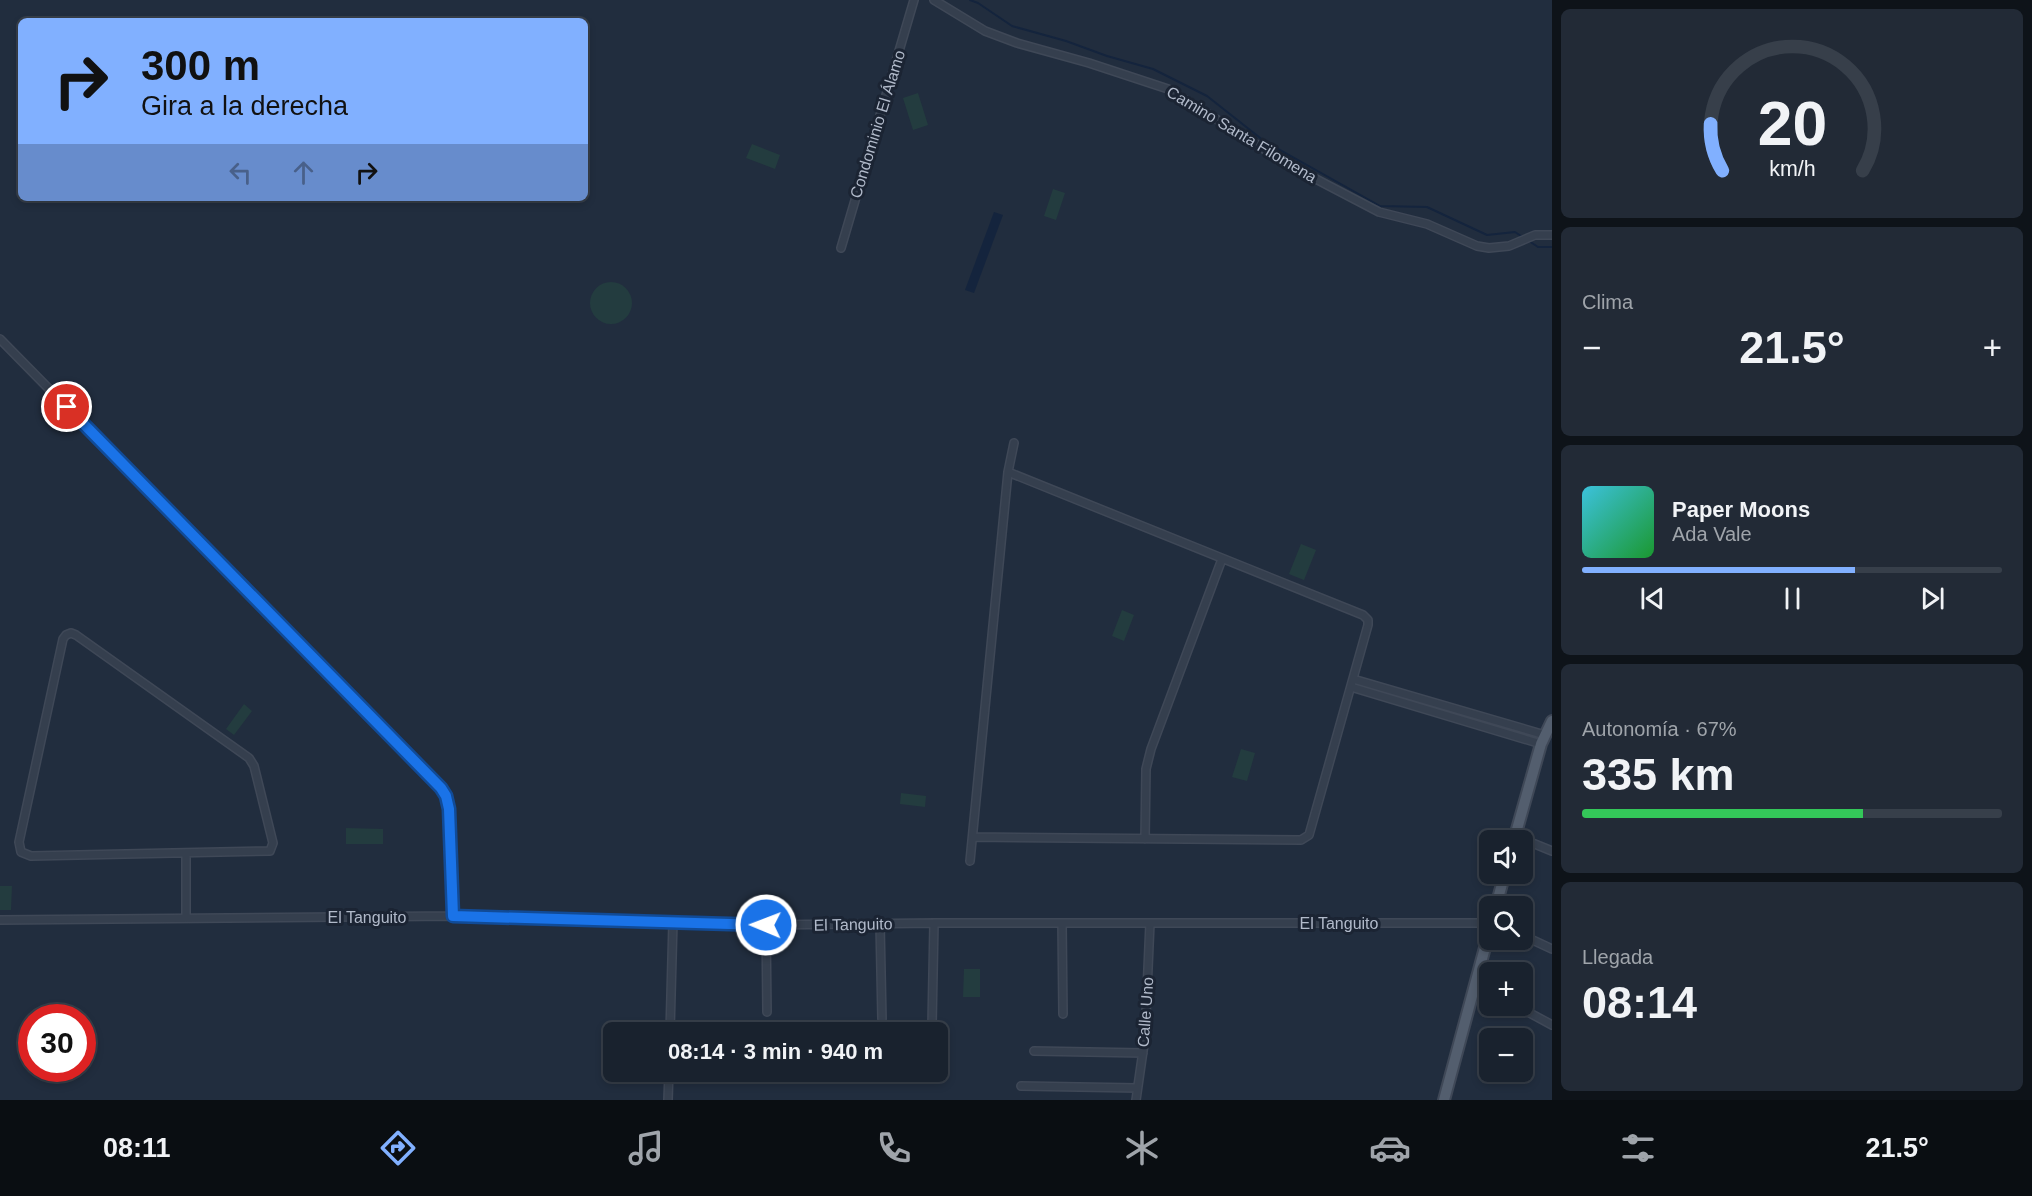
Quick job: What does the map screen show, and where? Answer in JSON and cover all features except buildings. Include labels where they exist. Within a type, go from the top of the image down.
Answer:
[{"type":"main road","points":[[1516,830],[1543,739],[1552,721]]},
{"type":"main road","points":[[1444,1100],[1484,950]]},
{"type":"street","name":"Condominio El Álamo","points":[[841,248],[914,0]]},
{"type":"street","name":"Camino Santa Filomena","points":[[934,0],[986,31],[1009,40],[1168,88],[1291,166],[1379,212],[1434,226],[1478,246],[1501,248],[1542,234],[1552,235]]},
{"type":"street","points":[[0,339],[441,788],[446,796],[449,809],[453,916]]},
{"type":"street","points":[[970,861],[1008,472],[1014,443]]},
{"type":"street","points":[[973,837],[1306,839],[1368,626],[1365,616],[1008,472]]},
{"type":"street","points":[[1145,839],[1146,769],[1150,749],[1222,559]]},
{"type":"street","points":[[71,633],[76,635],[247,757],[253,764],[273,843],[271,849],[267,852],[186,854],[31,856],[21,852],[19,842],[63,639],[66,635],[71,633]]},
{"type":"street","points":[[1352,683],[1543,739]]},
{"type":"street","points":[[1533,844],[1552,851]]},
{"type":"street","points":[[186,854],[186,918]]},
{"type":"street","name":"El Tanguito","points":[[0,920],[453,916],[766,925],[1479,923]]},
{"type":"street","points":[[670,1022],[673,922]]},
{"type":"street","points":[[932,1022],[934,923]]},
{"type":"street","points":[[1062,923],[1063,1014]]},
{"type":"street","name":"Calle Uno","points":[[1136,1100],[1146,1025],[1150,923]]},
{"type":"street","points":[[880,924],[882,1018]]},
{"type":"street","points":[[766,925],[767,1012]]},
{"type":"street","points":[[1533,940],[1552,949]]},
{"type":"street","points":[[1474,988],[1479,990]]},
{"type":"street","points":[[1533,1015],[1552,1025]]},
{"type":"street","points":[[1034,1051],[1143,1053]]},
{"type":"street","points":[[668,1100],[669,1082]]},
{"type":"street","points":[[1021,1086],[1137,1088]]},
{"type":"green space","points":[[918,93],[928,125],[913,130],[903,98]]},
{"type":"green space","points":[[752,144],[780,155],[775,169],[746,158]]},
{"type":"green space","points":[[1053,189],[1065,193],[1056,220],[1044,216]]},
{"type":"green space","points":[[611,282],[619,283],[626,288],[631,295],[631,311],[626,318],[619,323],[611,324],[603,323],[596,318],[591,311],[590,303],[591,295],[596,288],[603,283]]},
{"type":"green space","points":[[1301,544],[1316,550],[1304,580],[1289,574]]},
{"type":"green space","points":[[1122,610],[1134,615],[1124,641],[1112,636]]},
{"type":"green space","points":[[244,704],[252,711],[234,735],[226,729]]},
{"type":"green space","points":[[1241,749],[1255,753],[1247,781],[1232,777]]},
{"type":"green space","points":[[901,793],[926,796],[925,807],[900,804]]},
{"type":"green space","points":[[346,828],[383,829],[383,844],[346,844]]},
{"type":"green space","points":[[0,886],[12,886],[11,910],[0,910]]},
{"type":"green space","points":[[964,969],[980,969],[980,997],[963,997]]},
{"type":"water","points":[[994,212],[1003,215],[974,293],[965,290]]},
{"type":"waterway","points":[[970,0],[1012,26],[1153,69],[1207,96],[1264,141],[1380,206],[1427,207],[1487,235],[1515,232],[1524,238]]},
{"type":"waterway","points":[[1529,241],[1538,247],[1552,247]]},
{"type":"route","points":[[67,407],[441,788],[446,796],[449,809],[453,916],[586,918],[766,925]]}]
